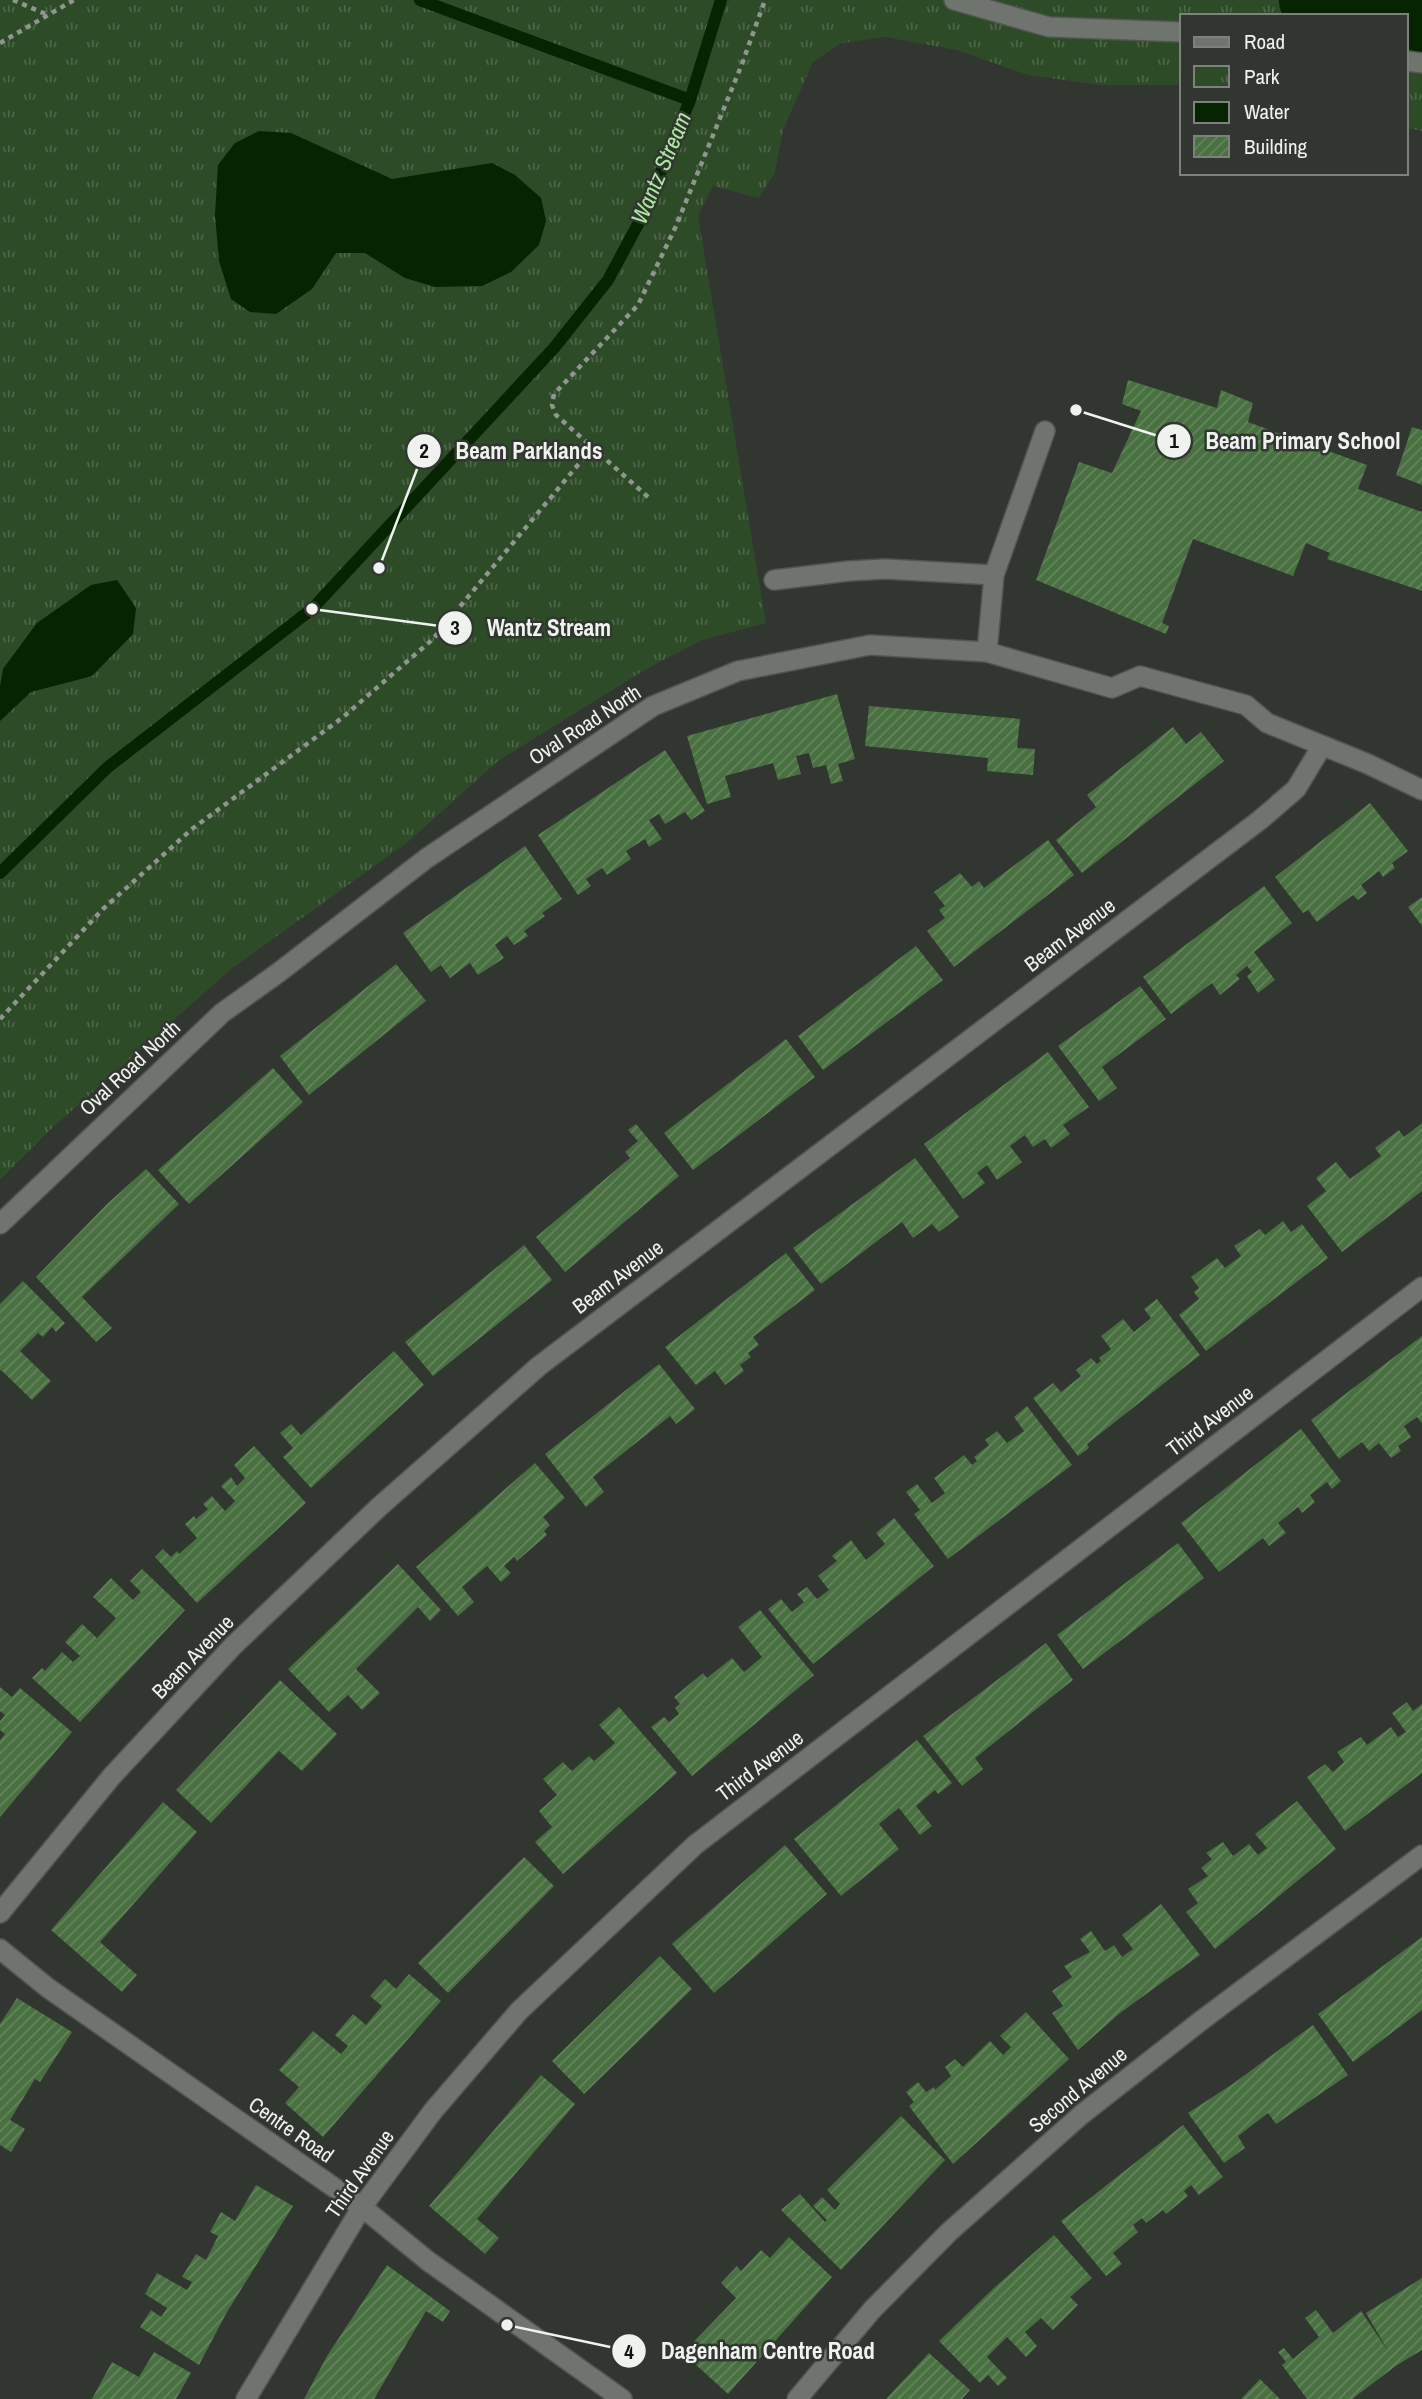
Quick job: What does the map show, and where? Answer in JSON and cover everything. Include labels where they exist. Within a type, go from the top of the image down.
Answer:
[{"type":"street","points":[[954,0],[1049,27],[1180,32]]},
{"type":"street","points":[[987,652],[994,575],[1045,431]]},
{"type":"street","points":[[774,580],[885,569],[994,575]]},
{"type":"street","name":"Oval Road North","points":[[0,1224],[222,1013],[427,858],[653,706],[738,671],[870,645],[987,652],[1112,688],[1140,676],[1246,705],[1267,723],[1368,764],[1422,790]]},
{"type":"street","name":"Beam Avenue","points":[[0,1913],[112,1776],[233,1646],[379,1507],[539,1366],[1260,820],[1296,789],[1322,746]]},
{"type":"street","name":"Third Avenue","points":[[246,2399],[362,2207],[433,2110],[519,2011],[695,1845],[1422,1287]]},
{"type":"street","name":"Second Avenue","points":[[797,2399],[872,2310],[940,2242],[1081,2115],[1202,2020],[1422,1855]]},
{"type":"street","name":"Centre Road","points":[[0,1949],[48,1987],[362,2207],[428,2261],[622,2399]]},
{"type":"path","points":[[13,0],[48,15]]},
{"type":"path","points":[[0,43],[74,0]]},
{"type":"path","points":[[648,497],[556,415],[552,405],[554,394],[638,305],[676,226],[765,0]]},
{"type":"path","points":[[0,1019],[103,909],[192,829],[342,718],[433,639],[592,448]]},
{"type":"green space","points":[[0,0],[1422,0],[1422,131],[1408,128],[1408,14],[1180,14],[1180,85],[1101,85],[1028,75],[957,50],[885,37],[841,43],[813,62],[783,130],[775,172],[759,198],[713,186],[698,216],[766,623],[702,640],[643,671],[498,761],[408,842],[231,969],[50,1130],[0,1180]]},
{"type":"water","points":[[259,131],[291,133],[392,179],[492,163],[515,175],[541,198],[546,221],[539,245],[511,272],[482,286],[435,287],[405,278],[365,253],[336,253],[312,289],[276,314],[250,312],[231,299],[219,261],[215,215],[218,165],[235,143]]},
{"type":"water","points":[[117,580],[136,608],[133,634],[92,676],[31,692],[0,721],[3,669],[37,623],[91,585]]},
{"type":"building","points":[[1128,380],[1217,408],[1221,390],[1253,403],[1248,422],[1367,465],[1358,489],[1422,512],[1422,591],[1327,559],[1330,553],[1306,543],[1293,576],[1193,539],[1162,623],[1169,626],[1166,634],[1036,580],[1079,462],[1112,473],[1141,411],[1122,404]]},
{"type":"building","points":[[1412,427],[1422,430],[1422,485],[1396,475]]},
{"type":"building","points":[[837,694],[855,759],[838,764],[843,781],[831,784],[826,765],[813,768],[809,753],[796,756],[801,774],[778,780],[773,763],[725,776],[731,797],[707,804],[687,736]]},
{"type":"building","points":[[869,706],[1020,719],[1017,748],[1035,749],[1033,775],[987,771],[988,758],[865,746]]},
{"type":"building","points":[[1173,727],[1186,744],[1201,732],[1224,761],[1082,873],[1056,840],[1096,807],[1087,795]]},
{"type":"building","points":[[665,750],[705,811],[691,820],[685,812],[665,824],[659,814],[649,820],[662,839],[649,847],[645,839],[626,851],[631,859],[607,875],[602,868],[586,879],[591,886],[578,895],[538,835]]},
{"type":"building","points":[[1370,803],[1408,851],[1392,863],[1395,868],[1383,877],[1379,871],[1361,885],[1367,893],[1358,900],[1353,895],[1317,922],[1308,910],[1303,913],[1275,877]]},
{"type":"building","points":[[1048,840],[1074,875],[954,967],[927,931],[945,918],[939,910],[945,906],[934,892],[960,873],[972,887],[979,881],[984,888]]},
{"type":"building","points":[[525,846],[562,899],[542,913],[545,916],[524,931],[528,936],[514,945],[507,936],[495,945],[504,958],[478,975],[470,963],[450,978],[441,965],[431,972],[403,933]]},
{"type":"building","points":[[1264,886],[1292,923],[1254,952],[1275,980],[1258,993],[1247,976],[1252,972],[1247,966],[1236,975],[1240,979],[1220,995],[1212,983],[1171,1014],[1143,977]]},
{"type":"building","points":[[1422,897],[1422,926],[1408,907]]},
{"type":"building","points":[[916,946],[943,980],[823,1070],[798,1036]]},
{"type":"building","points":[[396,964],[426,1001],[309,1095],[280,1056]]},
{"type":"building","points":[[1140,986],[1166,1019],[1102,1067],[1117,1088],[1099,1101],[1058,1046]]},
{"type":"building","points":[[786,1039],[815,1077],[693,1170],[664,1133]]},
{"type":"building","points":[[1048,1052],[1089,1107],[1063,1125],[1070,1134],[1051,1148],[1045,1139],[1033,1147],[1025,1135],[1010,1146],[1022,1162],[997,1180],[987,1165],[977,1173],[985,1183],[963,1199],[924,1144]]},
{"type":"building","points":[[273,1068],[303,1102],[189,1204],[158,1170]]},
{"type":"building","points":[[1422,1123],[1422,1191],[1342,1252],[1307,1206],[1326,1191],[1316,1178],[1336,1162],[1350,1179],[1381,1156],[1375,1148],[1399,1130],[1404,1137]]},
{"type":"building","points":[[636,1124],[679,1176],[565,1272],[536,1237],[630,1158],[625,1152],[638,1141],[628,1130]]},
{"type":"building","points":[[915,1158],[959,1217],[939,1232],[932,1224],[913,1238],[902,1222],[821,1284],[793,1248]]},
{"type":"building","points":[[146,1169],[179,1204],[82,1297],[112,1328],[96,1342],[36,1277],[107,1204]]},
{"type":"building","points":[[1283,1221],[1291,1232],[1302,1224],[1328,1258],[1206,1351],[1179,1315],[1199,1299],[1194,1292],[1199,1288],[1191,1277],[1217,1258],[1225,1268],[1241,1256],[1234,1246],[1260,1229],[1265,1235]]},
{"type":"building","points":[[524,1245],[552,1280],[433,1376],[405,1342]]},
{"type":"building","points":[[786,1253],[815,1290],[753,1337],[759,1345],[748,1353],[751,1357],[740,1365],[744,1371],[725,1385],[715,1371],[696,1385],[665,1347]]},
{"type":"building","points":[[23,1281],[65,1323],[56,1332],[52,1327],[43,1337],[38,1333],[20,1351],[51,1381],[32,1400],[0,1371],[0,1304]]},
{"type":"building","points":[[1157,1299],[1200,1355],[1087,1444],[1089,1448],[1078,1456],[1033,1398],[1053,1383],[1061,1392],[1081,1376],[1076,1370],[1091,1358],[1097,1364],[1101,1361],[1099,1358],[1111,1349],[1101,1336],[1123,1319],[1134,1332],[1151,1318],[1144,1309]]},
{"type":"building","points":[[1422,1336],[1422,1423],[1417,1417],[1404,1426],[1411,1437],[1398,1446],[1401,1451],[1391,1458],[1379,1443],[1369,1451],[1362,1442],[1339,1459],[1311,1420]]},
{"type":"building","points":[[394,1351],[424,1385],[311,1488],[283,1457],[293,1448],[280,1433],[291,1424],[301,1435]]},
{"type":"building","points":[[659,1364],[695,1409],[676,1424],[670,1416],[593,1477],[604,1492],[586,1507],[545,1454]]},
{"type":"building","points":[[1027,1406],[1072,1465],[948,1559],[914,1514],[920,1510],[906,1492],[917,1484],[932,1503],[945,1493],[934,1478],[964,1455],[972,1465],[977,1461],[974,1457],[989,1445],[985,1440],[997,1431],[1007,1443],[1024,1431],[1014,1417]]},
{"type":"building","points":[[1301,1429],[1341,1481],[1332,1489],[1327,1482],[1310,1495],[1315,1502],[1302,1513],[1298,1507],[1278,1523],[1286,1533],[1269,1546],[1263,1538],[1219,1572],[1181,1523]]},
{"type":"building","points":[[254,1446],[306,1503],[197,1603],[155,1557],[163,1549],[171,1557],[177,1551],[179,1554],[197,1538],[185,1524],[208,1509],[203,1504],[212,1496],[225,1511],[235,1501],[221,1486],[231,1477],[237,1486],[245,1478],[234,1465]]},
{"type":"building","points":[[535,1463],[565,1498],[543,1517],[550,1525],[544,1531],[547,1535],[517,1561],[514,1557],[504,1566],[511,1573],[501,1582],[487,1566],[462,1587],[474,1602],[458,1616],[416,1567]]},
{"type":"building","points":[[894,1518],[934,1566],[813,1664],[768,1609],[781,1599],[792,1612],[804,1602],[797,1594],[807,1587],[817,1599],[829,1590],[818,1576],[837,1561],[832,1556],[851,1540],[866,1560],[885,1544],[876,1533]]},
{"type":"building","points":[[1178,1543],[1204,1578],[1083,1669],[1057,1635]]},
{"type":"building","points":[[398,1564],[441,1610],[430,1621],[418,1607],[356,1669],[380,1693],[362,1710],[348,1695],[329,1712],[288,1669]]},
{"type":"building","points":[[142,1569],[185,1610],[80,1722],[32,1678],[42,1668],[45,1671],[62,1652],[73,1662],[80,1656],[65,1642],[82,1624],[97,1638],[116,1618],[93,1597],[111,1578],[133,1600],[141,1592],[130,1581]]},
{"type":"building","points":[[760,1610],[814,1675],[692,1776],[651,1727],[664,1717],[669,1722],[679,1714],[675,1708],[680,1704],[674,1697],[703,1673],[707,1678],[732,1658],[744,1672],[762,1657],[738,1627]]},
{"type":"building","points":[[1046,1643],[1073,1680],[975,1758],[983,1769],[962,1786],[923,1736]]},
{"type":"building","points":[[280,1680],[337,1734],[302,1771],[279,1751],[211,1823],[176,1790]]},
{"type":"building","points":[[0,1687],[12,1697],[20,1688],[72,1732],[0,1817],[0,1740],[5,1734],[0,1730],[0,1721],[5,1715],[0,1711]]},
{"type":"building","points":[[1407,1702],[1413,1711],[1422,1704],[1422,1773],[1345,1831],[1307,1777],[1325,1764],[1333,1772],[1344,1762],[1337,1752],[1361,1737],[1367,1745],[1391,1727],[1398,1737],[1406,1732],[1392,1713]]},
{"type":"building","points":[[619,1707],[677,1773],[563,1874],[535,1842],[552,1827],[539,1811],[557,1795],[543,1779],[563,1762],[572,1771],[589,1756],[594,1761],[615,1743],[599,1725]]},
{"type":"building","points":[[917,1740],[952,1783],[938,1794],[935,1790],[916,1806],[932,1826],[920,1835],[899,1808],[879,1824],[899,1849],[841,1896],[794,1839]]},
{"type":"building","points":[[1297,1801],[1336,1849],[1215,1949],[1186,1912],[1198,1903],[1188,1889],[1208,1876],[1201,1868],[1212,1859],[1206,1853],[1223,1842],[1233,1856],[1249,1844],[1258,1855],[1267,1848],[1255,1834]]},
{"type":"building","points":[[163,1802],[197,1832],[100,1942],[137,1975],[122,1992],[51,1930]]},
{"type":"building","points":[[785,1845],[827,1894],[714,1993],[672,1944]]},
{"type":"building","points":[[524,1857],[554,1886],[448,1993],[418,1963]]},
{"type":"building","points":[[1161,1904],[1200,1955],[1120,2013],[1078,2050],[1052,2013],[1063,2006],[1052,1991],[1072,1977],[1064,1966],[1090,1952],[1080,1939],[1091,1931],[1105,1951],[1114,1945],[1122,1957],[1133,1949],[1122,1935]]},
{"type":"building","points":[[1422,1937],[1422,2010],[1353,2062],[1318,2014]]},
{"type":"building","points":[[660,1956],[692,1989],[584,2094],[552,2061]]},
{"type":"building","points":[[409,1974],[441,2001],[323,2137],[285,2103],[299,2087],[279,2070],[313,2031],[341,2054],[348,2046],[335,2035],[353,2014],[366,2025],[382,2006],[370,1996],[385,1979],[396,1989]]},
{"type":"building","points":[[17,1998],[72,2032],[40,2082],[35,2079],[10,2120],[25,2129],[11,2152],[0,2145],[0,2024]]},
{"type":"building","points":[[1026,2012],[1069,2059],[953,2164],[909,2106],[914,2102],[906,2092],[918,2082],[926,2092],[934,2087],[935,2090],[951,2076],[945,2067],[955,2059],[963,2067],[990,2041],[1003,2055],[1011,2047],[1000,2036]]},
{"type":"building","points":[[1313,2025],[1348,2075],[1276,2124],[1268,2113],[1238,2136],[1245,2148],[1224,2163],[1188,2113]]},
{"type":"building","points":[[541,2075],[575,2104],[477,2219],[499,2238],[485,2254],[429,2206]]},
{"type":"building","points":[[901,2116],[945,2160],[841,2270],[781,2210],[800,2194],[825,2222],[827,2220],[813,2206],[822,2197],[835,2210],[840,2204],[827,2190]]},
{"type":"building","points":[[1183,2125],[1223,2177],[1199,2195],[1191,2185],[1184,2191],[1188,2196],[1166,2214],[1163,2210],[1146,2223],[1142,2218],[1133,2225],[1138,2232],[1113,2253],[1122,2264],[1106,2276],[1061,2221]]},
{"type":"building","points":[[256,2185],[293,2206],[227,2312],[199,2365],[140,2327],[151,2310],[161,2317],[167,2308],[145,2294],[157,2273],[187,2290],[192,2282],[182,2277],[196,2254],[206,2260],[218,2236],[210,2232],[221,2212],[235,2221]]},
{"type":"building","points":[[1054,2235],[1092,2278],[1070,2297],[1078,2305],[1053,2330],[1041,2318],[1025,2332],[1037,2346],[1026,2357],[1007,2337],[987,2357],[1007,2378],[998,2386],[988,2375],[980,2383],[939,2341]]},
{"type":"building","points":[[789,2237],[832,2277],[728,2394],[683,2353],[736,2298],[721,2283],[737,2266],[741,2271],[761,2250],[770,2258]]},
{"type":"building","points":[[387,2265],[450,2311],[443,2322],[426,2311],[374,2399],[304,2399],[327,2356]]},
{"type":"building","points":[[1422,2278],[1422,2350],[1352,2399],[1307,2399],[1282,2365],[1286,2362],[1278,2352],[1284,2348],[1293,2359],[1319,2337],[1305,2318],[1316,2310],[1333,2333],[1361,2311],[1388,2351],[1366,2313]]},
{"type":"building","points":[[154,2352],[191,2373],[176,2399],[92,2399],[112,2362],[139,2377]]},
{"type":"building","points":[[929,2353],[970,2390],[962,2399],[886,2399]]},
{"type":"building","points":[[1260,2379],[1280,2399],[1241,2399]]},
{"type":"waterway","points":[[420,0],[690,100]]},
{"type":"waterway","name":"Wantz Stream","points":[[0,873],[108,767],[312,609],[554,348],[608,280],[644,213],[690,100],[721,0]]},
{"type":"waterway","points":[[1314,0],[1403,14]]},
{"type":"waterway","points":[[1408,15],[1422,17]]},
{"type":"place","name":"Beam Primary School","points":[[1076,410]]},
{"type":"place","name":"Beam Parklands","points":[[379,568]]},
{"type":"place","name":"Wantz Stream","points":[[312,609]]},
{"type":"place","name":"Dagenham Centre Road","points":[[507,2325]]}]
